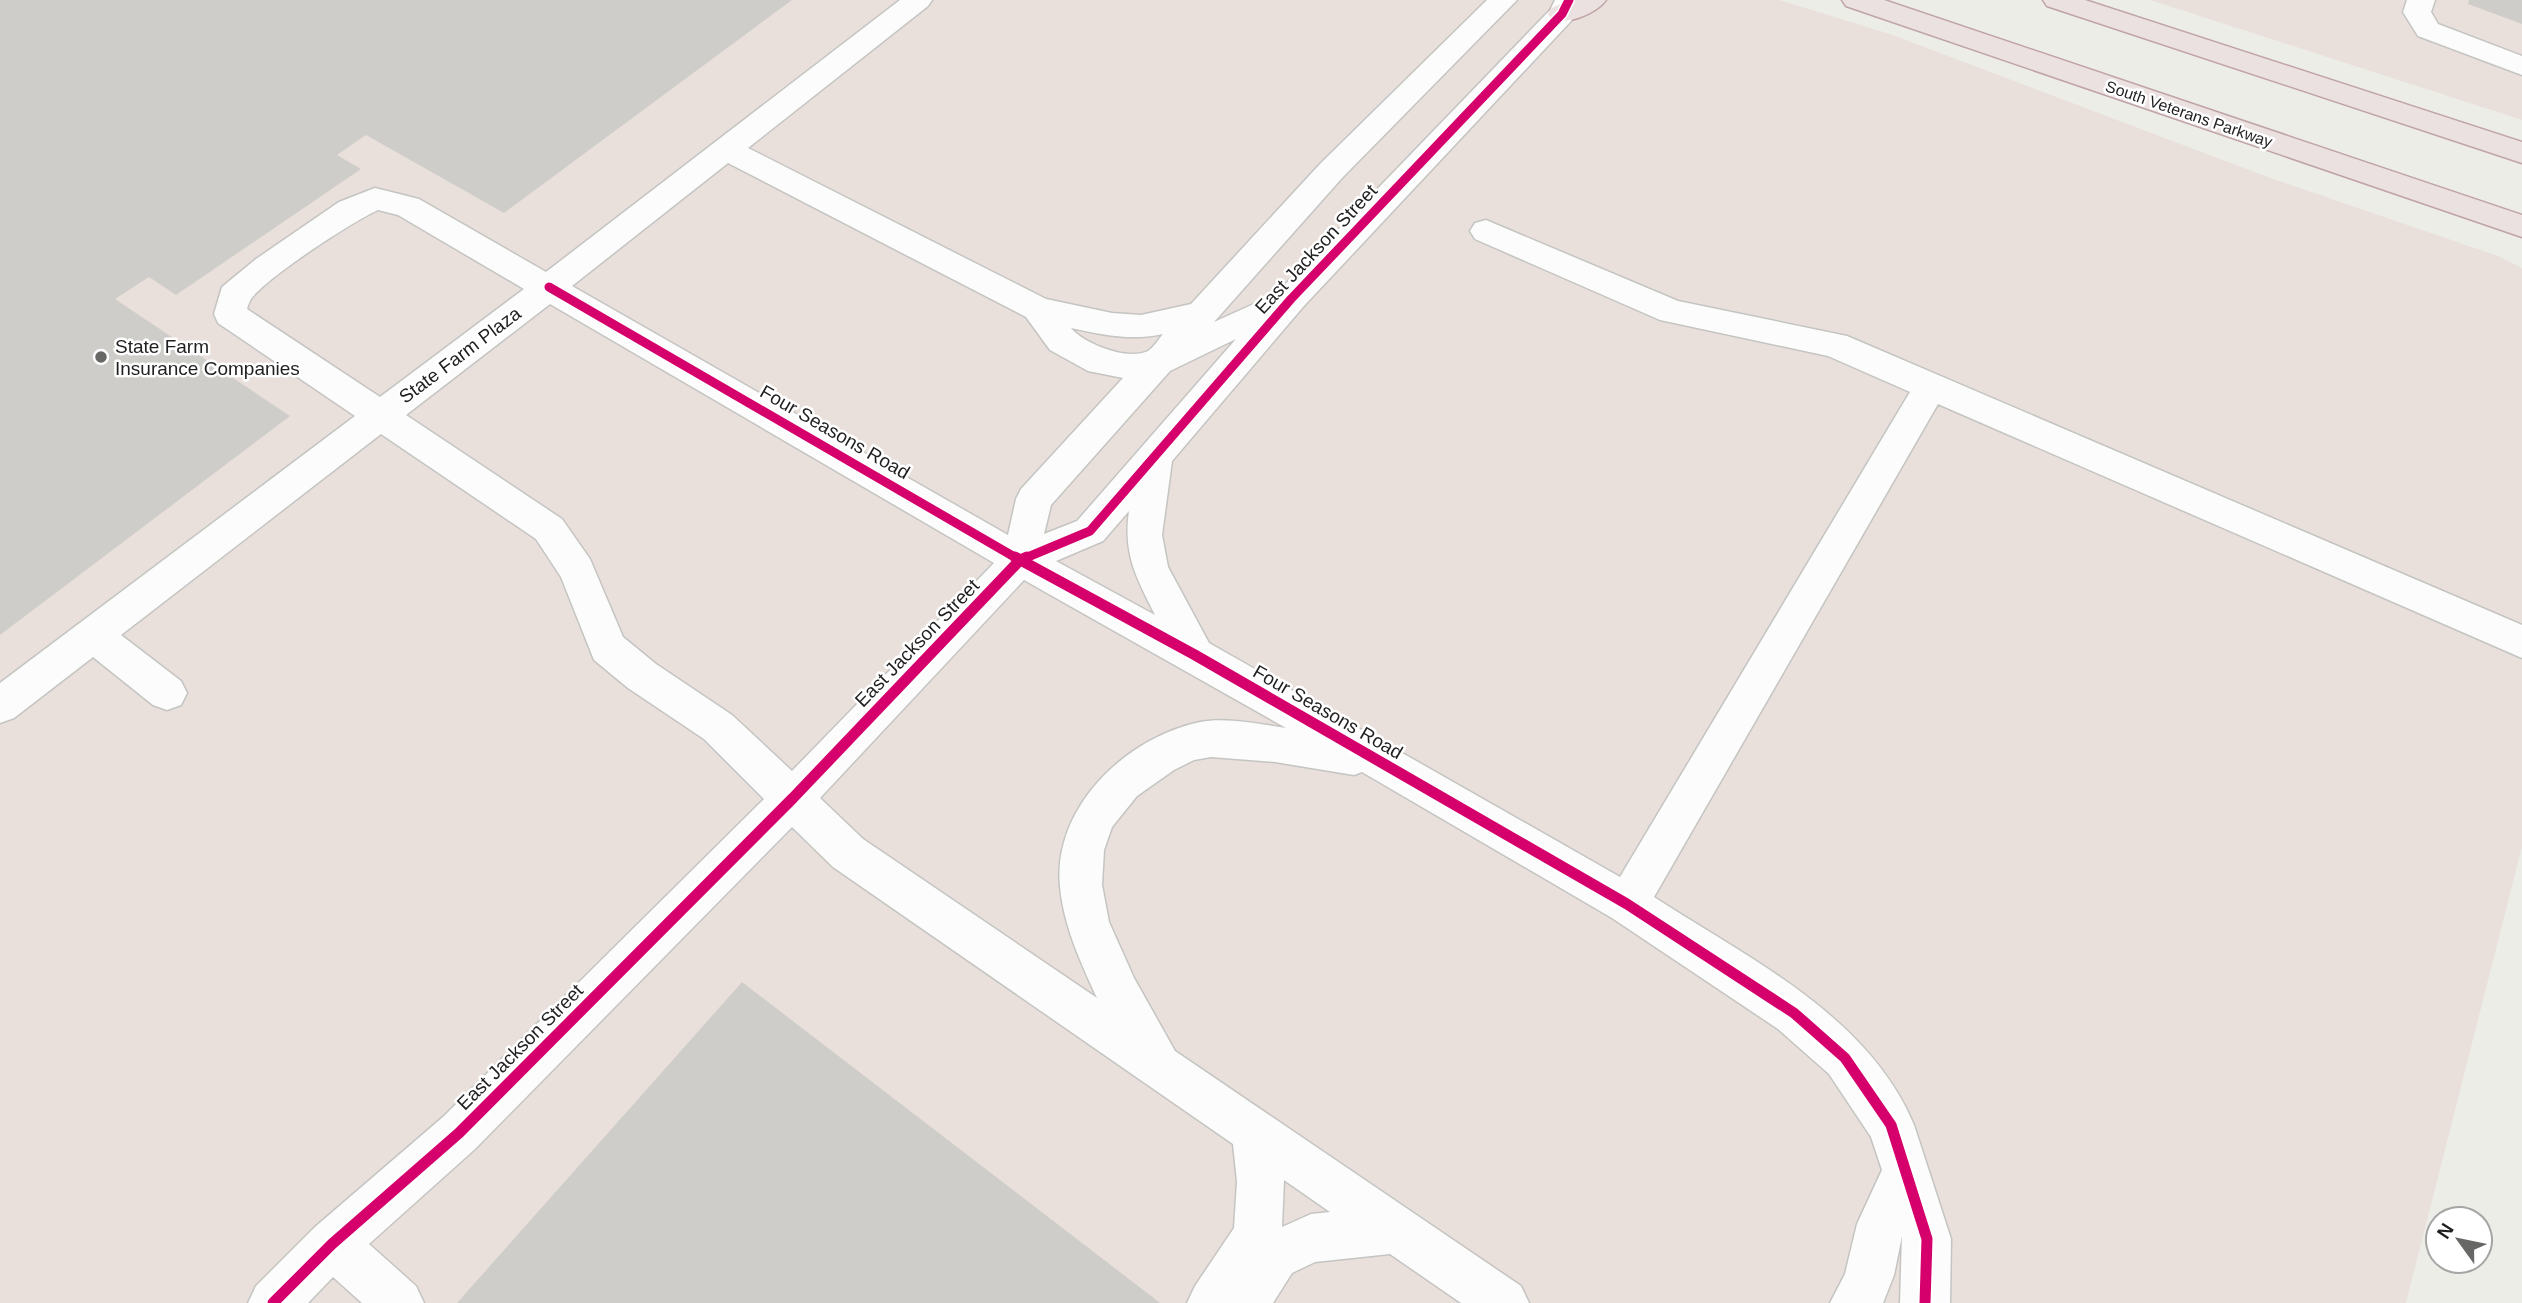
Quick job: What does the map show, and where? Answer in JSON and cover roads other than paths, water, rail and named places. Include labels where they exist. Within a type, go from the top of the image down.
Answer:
[{"type":"highway","points":[[1566,7],[1592,0]]},
{"type":"highway","name":"South Veterans Parkway","points":[[1856,0],[2521,226]]},
{"type":"highway","points":[[2057,0],[2522,153]]},
{"type":"street","name":"State Farm Plaza","points":[[0,706],[549,287],[918,0]]},
{"type":"street","points":[[1020,559],[1034,499],[1331,171],[1503,0]]},
{"type":"street","points":[[2421,0],[2417,12],[2428,30],[2522,65]]},
{"type":"street","name":"East Jackson Street","points":[[273,1303],[332,1244],[458,1133],[793,798],[1020,559],[1090,531],[1291,299],[1566,7]]},
{"type":"street","points":[[726,149],[1038,309],[1112,325],[1141,327],[1201,314]]},
{"type":"street","name":"Four Seasons Road","points":[[380,416],[230,314],[234,295],[267,267],[350,210],[375,200],[408,207],[1020,559],[1195,655],[1627,904],[1794,1013],[1845,1058],[1891,1125],[1927,1239],[1925,1303]]},
{"type":"street","points":[[1486,230],[1672,312],[1835,345],[2522,642]]},
{"type":"street","points":[[1038,309],[1062,341],[1100,362],[1129,366],[1158,362],[1291,299]]},
{"type":"street","points":[[1627,904],[1931,386]]},
{"type":"street","points":[[380,416],[549,529],[577,570],[608,648],[642,676],[718,727],[848,853],[1504,1303]]},
{"type":"street","points":[[1156,453],[1144,535],[1150,568],[1195,655]]},
{"type":"street","points":[[93,635],[167,693]]},
{"type":"street","points":[[1160,1069],[1098,957],[1079,890],[1085,842],[1106,799],[1145,764],[1200,740],[1254,741],[1377,760]]},
{"type":"street","points":[[1212,1303],[1257,1236],[1261,1182],[1255,1133]]},
{"type":"street","points":[[1855,1303],[1860,1297],[1875,1258],[1881,1225],[1905,1173]]},
{"type":"street","points":[[1245,1303],[1275,1256],[1311,1238],[1395,1229]]},
{"type":"street","points":[[332,1244],[399,1303]]},
{"type":"place","name":"State Farm Insurance Companies","points":[[101,357]]}]
